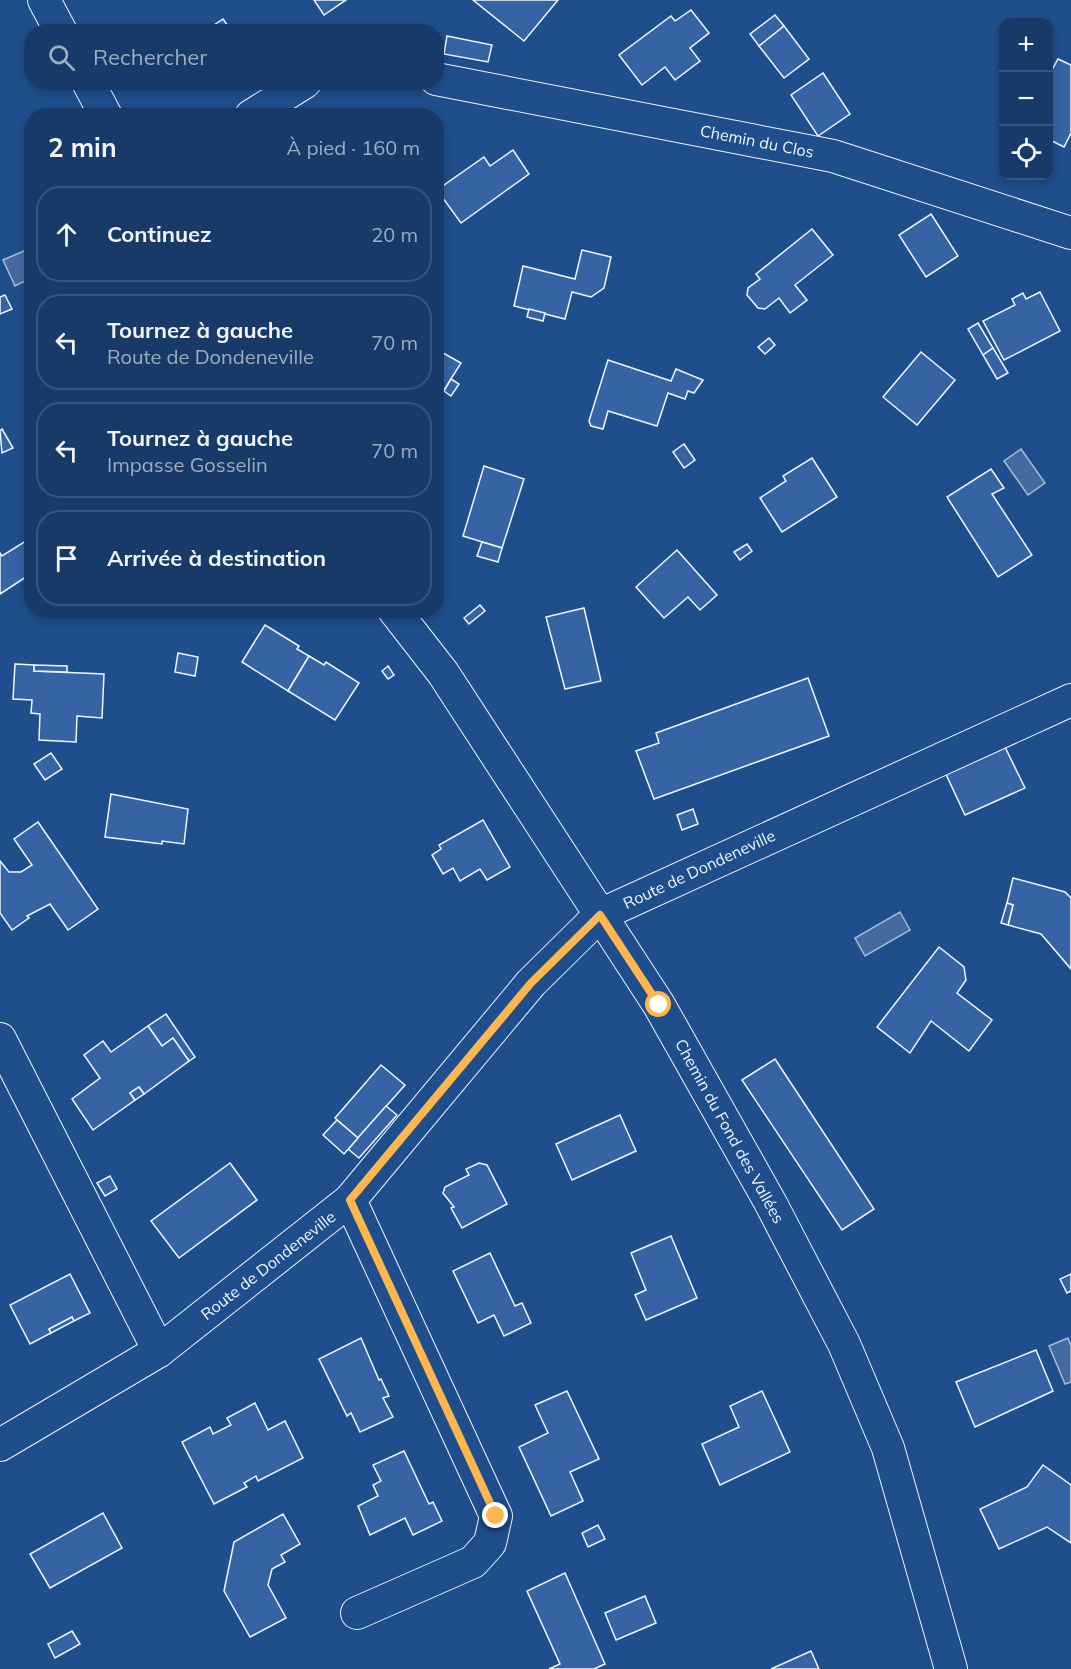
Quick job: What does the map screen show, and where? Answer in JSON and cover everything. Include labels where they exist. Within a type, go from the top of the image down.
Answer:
[{"type":"street","points":[[44,0],[57,24]]},
{"type":"street","name":"Chemin du Clos","points":[[444,81],[833,156],[1071,232]]},
{"type":"street","points":[[92,90],[102,108]]},
{"type":"street","points":[[264,108],[292,90]]},
{"type":"street","name":"Chemin du Fond des Vallées","points":[[400,618],[443,673],[659,1005],[770,1202],[844,1344],[888,1448],[951,1669]]},
{"type":"street","name":"Route de Dondeneville","points":[[0,1445],[159,1351],[350,1200],[531,983],[600,915],[1071,700]]},
{"type":"street","points":[[0,1039],[159,1351]]},
{"type":"street","points":[[350,1200],[496,1516],[490,1543],[472,1562],[357,1613]]},
{"type":"water","points":[[24,251],[24,282],[15,286],[3,260]]},
{"type":"water","points":[[1021,449],[1045,483],[1028,495],[1004,461]]},
{"type":"water","points":[[900,912],[910,930],[865,956],[855,938]]},
{"type":"water","points":[[1068,1338],[1071,1346],[1071,1382],[1065,1384],[1049,1346]]},
{"type":"building","points":[[314,0],[346,0],[324,15]]},
{"type":"building","points":[[473,0],[558,0],[524,41]]},
{"type":"building","points":[[691,10],[709,33],[690,48],[700,61],[675,80],[665,67],[642,85],[619,55],[671,16],[675,21]]},
{"type":"building","points":[[775,15],[784,26],[759,46],[750,34]]},
{"type":"building","points":[[223,19],[226,24],[216,24]]},
{"type":"building","points":[[784,26],[809,59],[784,78],[759,46]]},
{"type":"building","points":[[447,36],[492,45],[488,62],[444,54]]},
{"type":"building","points":[[1058,59],[1071,65],[1071,133],[1064,147],[1053,142],[1053,68]]},
{"type":"building","points":[[823,73],[850,114],[818,136],[791,95]]},
{"type":"building","points":[[513,150],[529,174],[461,223],[444,200],[444,185],[484,157],[490,166]]},
{"type":"building","points":[[931,214],[958,256],[926,277],[899,235]]},
{"type":"building","points":[[812,229],[833,255],[795,285],[807,300],[790,313],[779,298],[765,309],[758,308],[747,295],[748,288],[760,279],[756,274]]},
{"type":"building","points":[[582,250],[611,257],[604,288],[591,297],[572,292],[565,319],[514,306],[523,266],[575,279]]},
{"type":"building","points":[[1040,292],[1060,331],[1004,360],[983,321],[1015,305],[1012,299],[1023,293],[1026,299]]},
{"type":"building","points":[[5,295],[12,309],[0,314],[0,297]]},
{"type":"building","points":[[529,309],[545,313],[543,321],[527,317]]},
{"type":"building","points":[[978,323],[993,348],[983,355],[968,329]]},
{"type":"building","points":[[769,338],[775,345],[765,354],[758,347]]},
{"type":"building","points":[[993,348],[1008,373],[997,379],[983,355]]},
{"type":"building","points":[[921,352],[955,380],[917,425],[883,397]]},
{"type":"building","points":[[444,353],[461,363],[444,390]]},
{"type":"building","points":[[608,360],[671,381],[676,369],[703,380],[694,393],[688,391],[685,399],[668,393],[657,426],[608,411],[603,429],[591,426],[589,421]]},
{"type":"building","points":[[451,379],[459,384],[451,396],[444,391]]},
{"type":"building","points":[[2,429],[13,448],[2,453],[0,431]]},
{"type":"building","points":[[684,444],[695,460],[684,468],[673,452]]},
{"type":"building","points":[[812,458],[837,497],[782,532],[760,498],[786,481],[783,476]]},
{"type":"building","points":[[484,466],[524,479],[502,548],[463,536]]},
{"type":"building","points":[[991,469],[1004,488],[992,494],[1032,555],[998,577],[947,497]]},
{"type":"building","points":[[24,542],[24,578],[0,594],[0,553],[2,556]]},
{"type":"building","points":[[482,542],[502,548],[498,562],[477,556]]},
{"type":"building","points":[[747,544],[752,551],[740,560],[734,552]]},
{"type":"building","points":[[677,550],[717,595],[700,610],[688,597],[664,618],[636,587]]},
{"type":"building","points":[[480,605],[485,611],[469,624],[464,618]]},
{"type":"building","points":[[584,608],[601,681],[565,689],[546,617]]},
{"type":"building","points":[[265,625],[299,646],[297,649],[309,656],[288,691],[242,662]]},
{"type":"building","points":[[178,653],[198,657],[195,676],[175,672]]},
{"type":"building","points":[[309,656],[324,665],[326,662],[359,683],[335,720],[288,691]]},
{"type":"building","points":[[15,664],[34,665],[34,671],[104,674],[102,718],[77,716],[76,742],[39,740],[40,714],[31,713],[32,700],[13,699]]},
{"type":"building","points":[[34,665],[67,666],[67,672],[34,671]]},
{"type":"building","points":[[388,666],[394,675],[388,679],[382,671]]},
{"type":"building","points":[[808,678],[829,736],[654,799],[636,751],[659,743],[656,733]]},
{"type":"building","points":[[1003,743],[1025,788],[965,815],[944,770]]},
{"type":"building","points":[[51,753],[62,769],[45,780],[34,764]]},
{"type":"building","points":[[111,794],[188,809],[184,844],[162,841],[162,844],[105,837]]},
{"type":"building","points":[[693,809],[698,824],[682,830],[677,815]]},
{"type":"building","points":[[483,820],[510,867],[487,880],[480,869],[460,881],[453,868],[443,874],[432,855],[441,849],[439,845]]},
{"type":"building","points":[[38,822],[98,909],[68,930],[50,904],[27,916],[29,918],[12,930],[0,913],[0,861],[9,872],[21,872],[32,865],[14,839]]},
{"type":"building","points":[[1013,878],[1065,892],[1071,898],[1071,969],[1041,934],[1008,925],[1013,905],[1007,903]]},
{"type":"building","points":[[1007,903],[1013,905],[1008,925],[1001,923]]},
{"type":"building","points":[[939,947],[964,967],[966,980],[957,993],[992,1020],[969,1051],[931,1021],[910,1053],[877,1027]]},
{"type":"building","points":[[166,1014],[195,1057],[189,1061],[173,1038],[162,1046],[148,1026]]},
{"type":"building","points":[[148,1026],[162,1046],[173,1038],[189,1061],[144,1094],[139,1087],[130,1093],[135,1100],[93,1130],[72,1099],[100,1078],[84,1055],[103,1041],[111,1052]]},
{"type":"building","points":[[775,1059],[874,1209],[842,1230],[742,1080]]},
{"type":"building","points":[[381,1065],[405,1085],[358,1138],[335,1118]]},
{"type":"building","points":[[139,1087],[144,1094],[135,1100],[130,1093]]},
{"type":"building","points":[[386,1106],[397,1115],[359,1158],[348,1149]]},
{"type":"building","points":[[620,1115],[636,1151],[572,1180],[556,1144]]},
{"type":"building","points":[[337,1120],[358,1138],[344,1154],[323,1135]]},
{"type":"building","points":[[230,1163],[257,1200],[179,1258],[151,1221]]},
{"type":"building","points":[[479,1163],[487,1165],[507,1204],[462,1228],[451,1208],[454,1207],[443,1193],[445,1187],[469,1175],[466,1169]]},
{"type":"building","points":[[110,1176],[117,1189],[105,1196],[97,1183]]},
{"type":"building","points":[[671,1236],[697,1298],[646,1320],[635,1295],[646,1290],[631,1253]]},
{"type":"building","points":[[490,1253],[515,1306],[522,1303],[531,1323],[504,1336],[494,1315],[478,1323],[453,1271]]},
{"type":"building","points":[[70,1274],[90,1313],[74,1321],[72,1317],[49,1329],[51,1333],[30,1344],[10,1305]]},
{"type":"building","points":[[1071,1274],[1071,1291],[1067,1293],[1060,1279]]},
{"type":"building","points":[[72,1317],[74,1321],[51,1333],[49,1329]]},
{"type":"building","points":[[361,1338],[379,1380],[381,1379],[389,1396],[383,1398],[393,1417],[360,1432],[351,1413],[347,1416],[319,1359]]},
{"type":"building","points":[[1036,1350],[1053,1391],[975,1427],[956,1382]]},
{"type":"building","points":[[567,1391],[599,1459],[570,1472],[583,1501],[551,1516],[519,1447],[548,1433],[535,1405]]},
{"type":"building","points":[[762,1391],[790,1452],[720,1485],[702,1444],[739,1427],[730,1406]]},
{"type":"building","points":[[255,1403],[268,1430],[285,1421],[303,1458],[258,1481],[256,1476],[244,1483],[247,1487],[214,1504],[182,1442],[210,1427],[213,1434],[231,1425],[227,1418]]},
{"type":"building","points":[[404,1451],[429,1504],[433,1502],[442,1521],[413,1535],[405,1518],[370,1535],[358,1506],[378,1496],[373,1485],[381,1481],[373,1465]]},
{"type":"building","points":[[1043,1465],[1071,1485],[1071,1543],[1047,1527],[999,1549],[980,1509],[1027,1487]]},
{"type":"building","points":[[103,1513],[122,1548],[50,1588],[30,1554]]},
{"type":"building","points":[[283,1514],[300,1544],[281,1555],[285,1562],[272,1569],[268,1585],[286,1618],[250,1637],[224,1591],[234,1542]]},
{"type":"building","points":[[598,1525],[605,1539],[588,1547],[582,1533]]},
{"type":"building","points":[[565,1573],[605,1664],[594,1669],[549,1669],[560,1664],[527,1591]]},
{"type":"building","points":[[645,1596],[656,1623],[616,1640],[605,1613]]},
{"type":"building","points":[[72,1631],[80,1644],[55,1658],[48,1644]]},
{"type":"building","points":[[811,1651],[819,1669],[771,1669]]},
{"type":"route","points":[[496,1516],[350,1200],[466,1058],[531,983],[600,915],[659,1005]]}]
